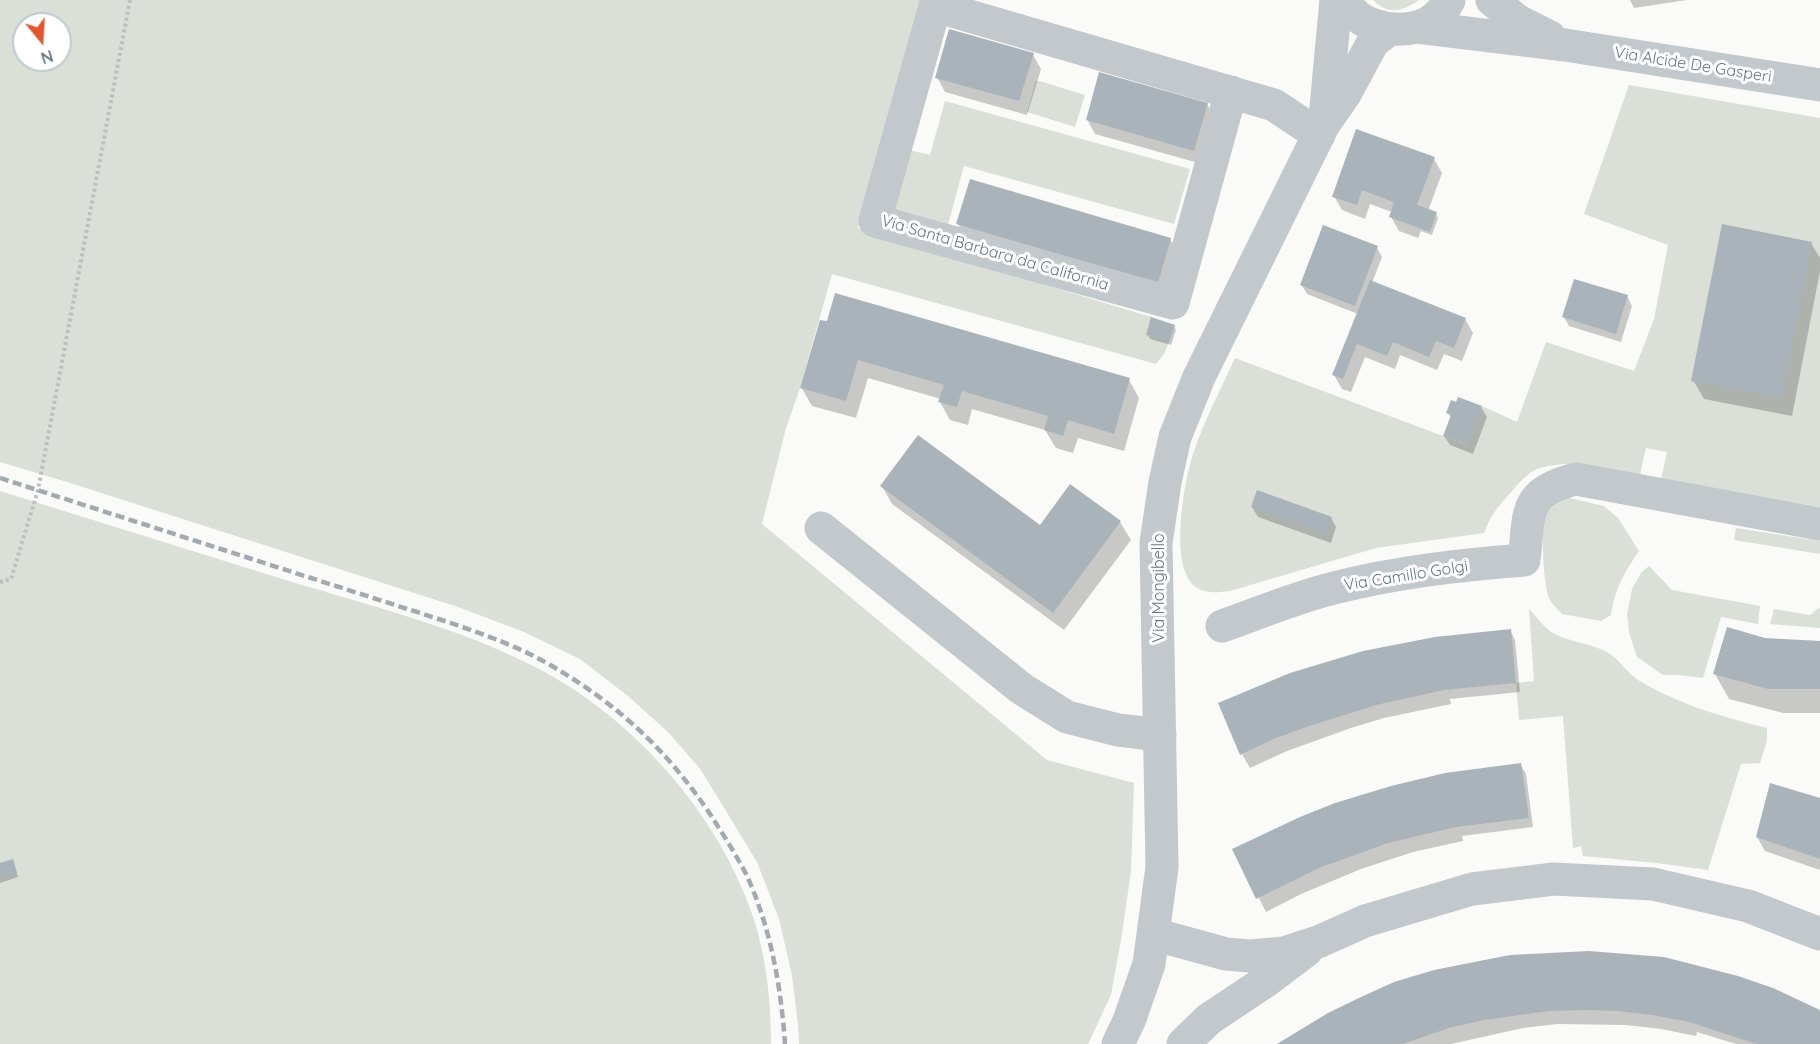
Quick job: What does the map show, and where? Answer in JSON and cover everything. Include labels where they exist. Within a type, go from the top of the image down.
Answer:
[{"type":"street","points":[[1321,129],[1329,86],[1336,0]]},
{"type":"street","name":"Via Alcide De Gasperi","points":[[1346,0],[1359,19],[1374,25],[1565,45],[1820,85]]},
{"type":"street","points":[[1321,129],[1345,94],[1373,42],[1437,17],[1449,0]]},
{"type":"street","points":[[1492,0],[1518,21],[1565,45]]},
{"type":"street","name":"Via Santa Barbara da California","points":[[1231,92],[1173,303],[875,222],[935,6],[1231,92],[1274,105],[1321,129]]},
{"type":"street","name":"Via Mongibello","points":[[1118,1044],[1129,1021],[1149,964],[1162,867],[1156,543],[1165,482],[1175,437],[1199,377],[1321,129]]},
{"type":"street","name":"Via Camillo Golgi","points":[[1222,626],[1333,588],[1405,572],[1524,560],[1531,506],[1540,494],[1557,484],[1576,479],[1820,524]]},
{"type":"street","points":[[821,528],[1022,689],[1068,717],[1118,730],[1160,735]]},
{"type":"street","points":[[1154,934],[1226,954],[1250,956],[1284,953],[1318,942],[1365,921],[1472,889],[1554,879],[1653,884],[1749,906],[1820,934]]},
{"type":"street","points":[[1183,1044],[1209,1019],[1266,981],[1318,942]]},
{"type":"path","points":[[0,582],[11,579],[38,490],[130,0]]},
{"type":"shaded area","points":[[0,0],[920,0],[858,228],[1151,317],[1169,342],[1164,354],[1156,364],[832,274],[800,388],[786,428],[762,524],[1047,760],[1134,783],[1131,871],[1122,934],[1111,995],[1088,1044],[799,1044],[792,975],[779,919],[757,862],[701,770],[669,733],[628,696],[580,659],[524,632],[458,607],[0,462]]},
{"type":"shaded area","points":[[1373,0],[1419,0],[1402,9],[1390,10]]},
{"type":"shaded area","points":[[1036,80],[1085,95],[1075,127],[1027,112]]},
{"type":"shaded area","points":[[1629,85],[1820,118],[1820,507],[1661,479],[1667,452],[1646,448],[1640,475],[1577,464],[1552,465],[1528,474],[1499,506],[1484,533],[1376,548],[1230,591],[1210,592],[1199,589],[1189,580],[1183,565],[1181,526],[1186,485],[1197,442],[1235,358],[1467,445],[1482,406],[1517,422],[1546,342],[1634,371],[1654,319],[1668,245],[1584,214]]},
{"type":"shaded area","points":[[945,101],[1190,169],[1174,224],[964,166],[946,232],[891,216],[909,150],[930,155]]},
{"type":"shaded area","points":[[0,491],[441,627],[527,663],[565,684],[602,709],[668,772],[696,808],[721,846],[741,885],[756,926],[766,969],[771,1044],[0,1044]]},
{"type":"shaded area","points":[[1570,498],[1604,506],[1618,518],[1639,551],[1621,581],[1611,615],[1601,621],[1562,614],[1551,602],[1548,593],[1543,558],[1545,516],[1555,503]]},
{"type":"shaded area","points":[[1736,528],[1820,541],[1820,554],[1734,540]]},
{"type":"shaded area","points":[[1649,566],[1672,590],[1760,606],[1758,624],[1721,617],[1703,678],[1663,675],[1637,657],[1629,632],[1627,614],[1632,589],[1641,573]]},
{"type":"shaded area","points":[[1820,607],[1820,628],[1770,624],[1774,609],[1810,615]]},
{"type":"shaded area","points":[[1529,609],[1551,632],[1607,652],[1634,677],[1653,689],[1701,709],[1767,728],[1767,741],[1760,763],[1741,764],[1708,870],[1583,856],[1581,846],[1573,848],[1563,716],[1519,720],[1516,683],[1534,681]]},
{"type":"building","points":[[949,29],[1034,53],[1019,101],[935,78]]},
{"type":"building","points":[[1099,72],[1208,103],[1194,151],[1086,120]]},
{"type":"building","points":[[1356,129],[1435,157],[1417,205],[1437,212],[1430,232],[1389,217],[1394,202],[1362,190],[1357,205],[1332,197]]},
{"type":"building","points":[[970,179],[1171,238],[1158,283],[956,224]]},
{"type":"building","points":[[1722,224],[1812,242],[1782,398],[1691,381]]},
{"type":"building","points":[[1323,225],[1378,246],[1355,306],[1300,285]]},
{"type":"building","points":[[1574,279],[1628,295],[1616,334],[1562,317]]},
{"type":"building","points":[[1370,280],[1466,318],[1454,348],[1436,341],[1429,357],[1393,342],[1387,356],[1357,344],[1343,379],[1332,375]]},
{"type":"building","points":[[835,293],[1130,378],[1114,434],[1068,420],[1063,436],[1044,430],[1048,416],[962,391],[957,407],[938,402],[944,385],[858,360],[846,401],[800,388],[820,320],[827,321]]},
{"type":"building","points":[[1151,317],[1175,325],[1169,342],[1146,335]]},
{"type":"building","points":[[1458,397],[1482,406],[1468,445],[1443,436],[1451,415],[1446,413],[1451,400],[1456,402]]},
{"type":"building","points":[[918,435],[1040,525],[1070,484],[1121,521],[1053,613],[880,486]]},
{"type":"building","points":[[1257,490],[1332,517],[1326,534],[1251,507]]},
{"type":"building","points":[[1727,627],[1765,638],[1820,641],[1820,689],[1768,689],[1713,674]]},
{"type":"building","points":[[1511,629],[1516,683],[1444,690],[1376,705],[1279,737],[1240,755],[1218,703],[1290,673],[1363,651],[1435,637]]},
{"type":"building","points":[[1521,763],[1529,818],[1456,827],[1388,843],[1319,868],[1256,899],[1232,849],[1335,803],[1391,786],[1445,773]]},
{"type":"building","points":[[1770,783],[1820,798],[1820,859],[1756,837]]},
{"type":"building","points":[[13,859],[17,873],[0,878],[0,863]]},
{"type":"building","points":[[1589,951],[1664,957],[1738,976],[1773,988],[1820,1010],[1820,1044],[1756,1044],[1689,1022],[1652,1015],[1586,1010],[1549,1011],[1484,1020],[1449,1028],[1403,1044],[1277,1044],[1328,1013],[1361,997],[1394,982],[1434,970],[1510,955]]},
{"type":"railway","points":[[0,478],[477,632],[540,659],[600,697],[641,732],[678,771],[712,817],[747,876],[769,937],[774,958],[785,1044]]}]
